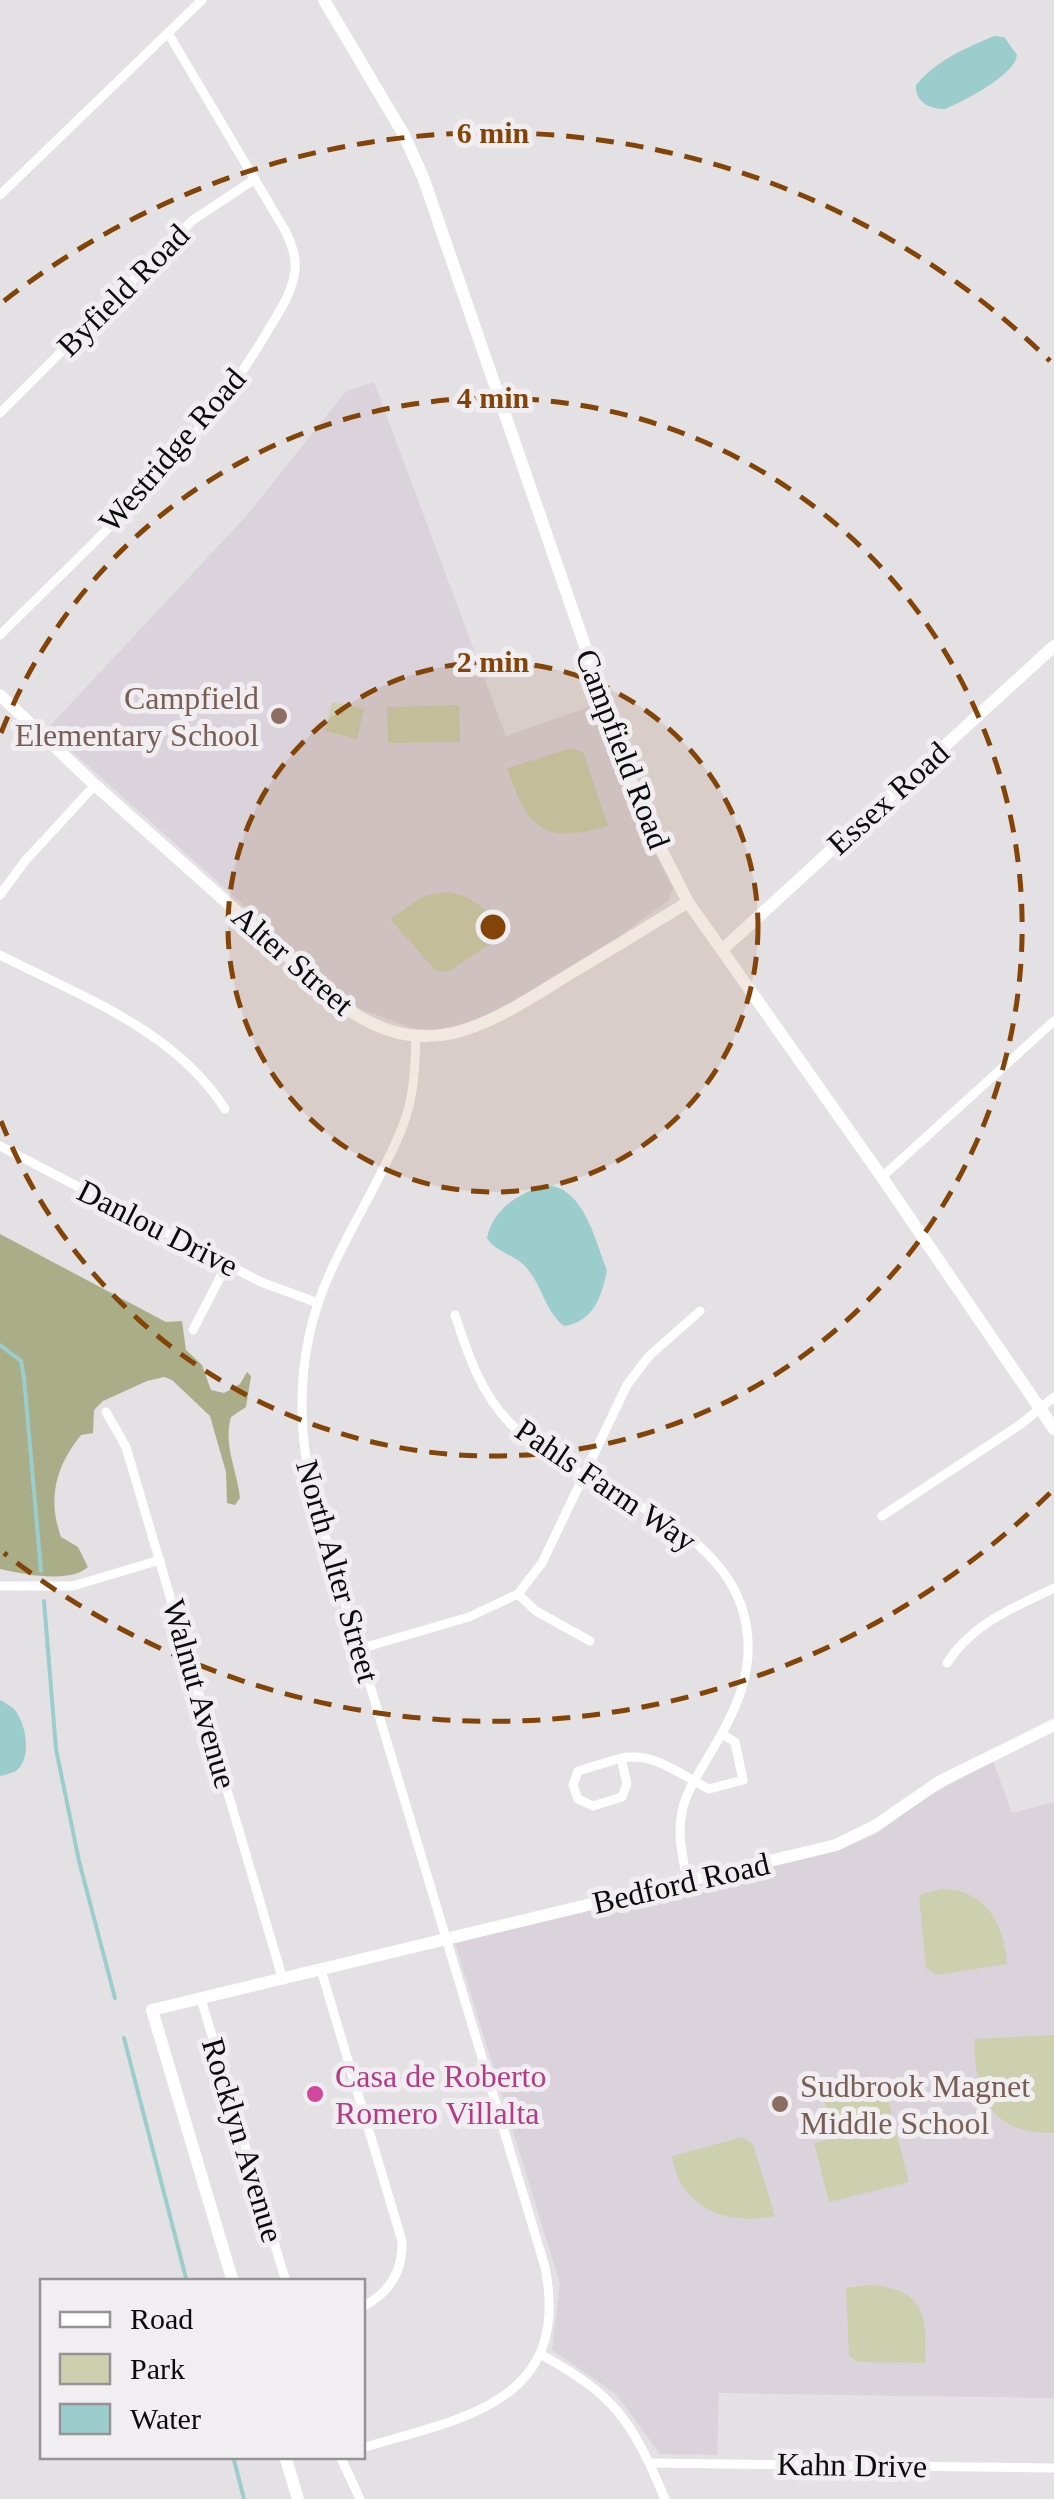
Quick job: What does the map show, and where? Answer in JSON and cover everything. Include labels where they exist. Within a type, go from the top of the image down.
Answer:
[{"type":"street","points":[[0,195],[202,0]]},
{"type":"street","name":"Campfield Road","points":[[324,0],[404,135],[419,168],[643,814],[688,902],[1054,1429]]},
{"type":"street","name":"Westridge Road","points":[[0,635],[183,448],[236,380],[285,302],[294,280],[295,257],[286,232],[168,33]]},
{"type":"street","name":"Byfield Road","points":[[0,413],[193,220],[255,180]]},
{"type":"street","name":"Essex Road","points":[[723,949],[1054,646]]},
{"type":"street","name":"Alter Street","points":[[0,694],[95,785],[342,1006],[377,1027],[416,1037],[482,1026],[688,902]]},
{"type":"street","points":[[0,895],[25,860],[95,785]]},
{"type":"street","points":[[0,955],[154,1036],[200,1075],[226,1109]]},
{"type":"street","points":[[882,1178],[1054,1021]]},
{"type":"street","name":"North Alter Street","points":[[416,1037],[414,1075],[403,1126],[318,1303],[304,1360],[303,1448],[316,1506],[546,2267],[550,2305],[540,2354]]},
{"type":"street","name":"Danlou Drive","points":[[0,1146],[261,1282],[318,1303]]},
{"type":"street","points":[[193,1330],[227,1264]]},
{"type":"street","points":[[359,1648],[468,1617],[518,1594],[542,1563],[582,1474],[636,1370],[700,1310]]},
{"type":"street","name":"Pahls Farm Way","points":[[455,1314],[474,1370],[507,1421],[542,1450],[693,1540],[716,1562],[733,1587],[746,1624],[750,1662],[740,1700],[694,1781],[682,1811],[680,1830],[688,1880]]},
{"type":"street","points":[[882,1516],[1054,1397]]},
{"type":"street","name":"Walnut Avenue","points":[[106,1412],[126,1448],[283,1980]]},
{"type":"street","points":[[0,1586],[74,1586],[160,1560]]},
{"type":"street","points":[[948,1663],[958,1646],[980,1625],[1054,1588]]},
{"type":"street","points":[[518,1594],[536,1610],[590,1642]]},
{"type":"street","name":"Bedford Road","points":[[231,2279],[152,2010],[790,1857],[857,1836],[939,1782],[1054,1725]]},
{"type":"street","points":[[621,1758],[627,1784],[622,1796],[593,1806],[578,1799],[572,1785],[578,1771],[621,1758],[647,1757],[708,1789],[743,1780],[734,1742],[722,1734]]},
{"type":"street","points":[[321,1970],[402,2241],[403,2254],[396,2276],[378,2298],[365,2305]]},
{"type":"street","name":"Rocklyn Avenue","points":[[200,1999],[285,2279]]},
{"type":"street","points":[[365,2447],[481,2412],[516,2387],[540,2354],[590,2383],[608,2399],[634,2431],[664,2499]]},
{"type":"street","points":[[286,2459],[298,2499]]},
{"type":"street","points":[[341,2459],[360,2499]]},
{"type":"street","name":"Kahn Drive","points":[[650,2463],[1054,2468]]},
{"type":"shaded area","name":"Campfield Elementary School","points":[[374,382],[506,736],[597,704],[638,819],[673,889],[669,900],[617,938],[500,1010],[450,1029],[415,1029],[360,1009],[47,729],[248,514],[346,391]]},
{"type":"shaded area","name":"Sudbrook Magnet Middle School","points":[[993,1761],[1012,1813],[1054,1802],[1054,2398],[719,2393],[717,2455],[660,2454],[616,2394],[552,2350],[560,2284],[455,1943],[836,1851],[878,1833],[920,1801]]},
{"type":"green space","points":[[332,702],[364,709],[357,739],[325,731]]},
{"type":"green space","points":[[459,705],[460,742],[388,743],[387,707]]},
{"type":"green space","points":[[571,748],[583,752],[608,826],[568,834],[553,832],[541,827],[522,805],[507,768]]},
{"type":"green space","points":[[445,892],[472,901],[505,934],[448,972],[435,970],[390,919],[424,896]]},
{"type":"green space","points":[[0,1234],[166,1322],[182,1321],[186,1350],[202,1365],[211,1390],[224,1393],[240,1384],[247,1372],[251,1376],[246,1407],[231,1417],[229,1428],[240,1498],[235,1505],[227,1503],[226,1472],[210,1416],[172,1380],[164,1377],[147,1381],[103,1401],[94,1410],[93,1433],[81,1435],[65,1459],[56,1483],[55,1509],[61,1537],[78,1547],[88,1567],[58,1576],[0,1569]]},
{"type":"green space","points":[[941,1889],[970,1895],[990,1911],[1002,1935],[1007,1964],[936,1975],[926,1968],[919,1895]]},
{"type":"green space","points":[[1054,2035],[1054,2133],[1015,2127],[990,2108],[983,2094],[974,2039]]},
{"type":"green space","points":[[885,2087],[909,2182],[829,2202],[814,2143],[834,2138],[825,2102]]},
{"type":"green space","points":[[742,2137],[753,2144],[775,2216],[739,2218],[708,2210],[695,2201],[677,2174],[672,2156]]},
{"type":"green space","points":[[867,2285],[899,2291],[917,2306],[925,2330],[925,2363],[858,2362],[849,2356],[846,2288]]},
{"type":"water","points":[[994,36],[1004,37],[1017,55],[1008,71],[945,109],[921,100],[916,85],[933,68]]},
{"type":"water","points":[[544,1185],[558,1187],[578,1204],[607,1270],[595,1306],[583,1319],[564,1326],[525,1266],[487,1238],[495,1219],[508,1204]]},
{"type":"water","points":[[0,1700],[18,1715],[26,1749],[16,1771],[0,1776]]},
{"type":"waterway","points":[[0,1345],[21,1361],[41,1571]]},
{"type":"waterway","points":[[44,1601],[56,1749],[79,1861],[115,1998]]},
{"type":"waterway","points":[[124,2038],[186,2279]]},
{"type":"waterway","points":[[234,2459],[244,2499]]},
{"type":"place","name":"Campfield Elementary School","points":[[279,716]]},
{"type":"place","name":"Casa de Roberto Romero Villalta","points":[[315,2094]]},
{"type":"place","name":"Sudbrook Magnet Middle School","points":[[780,2104]]}]
